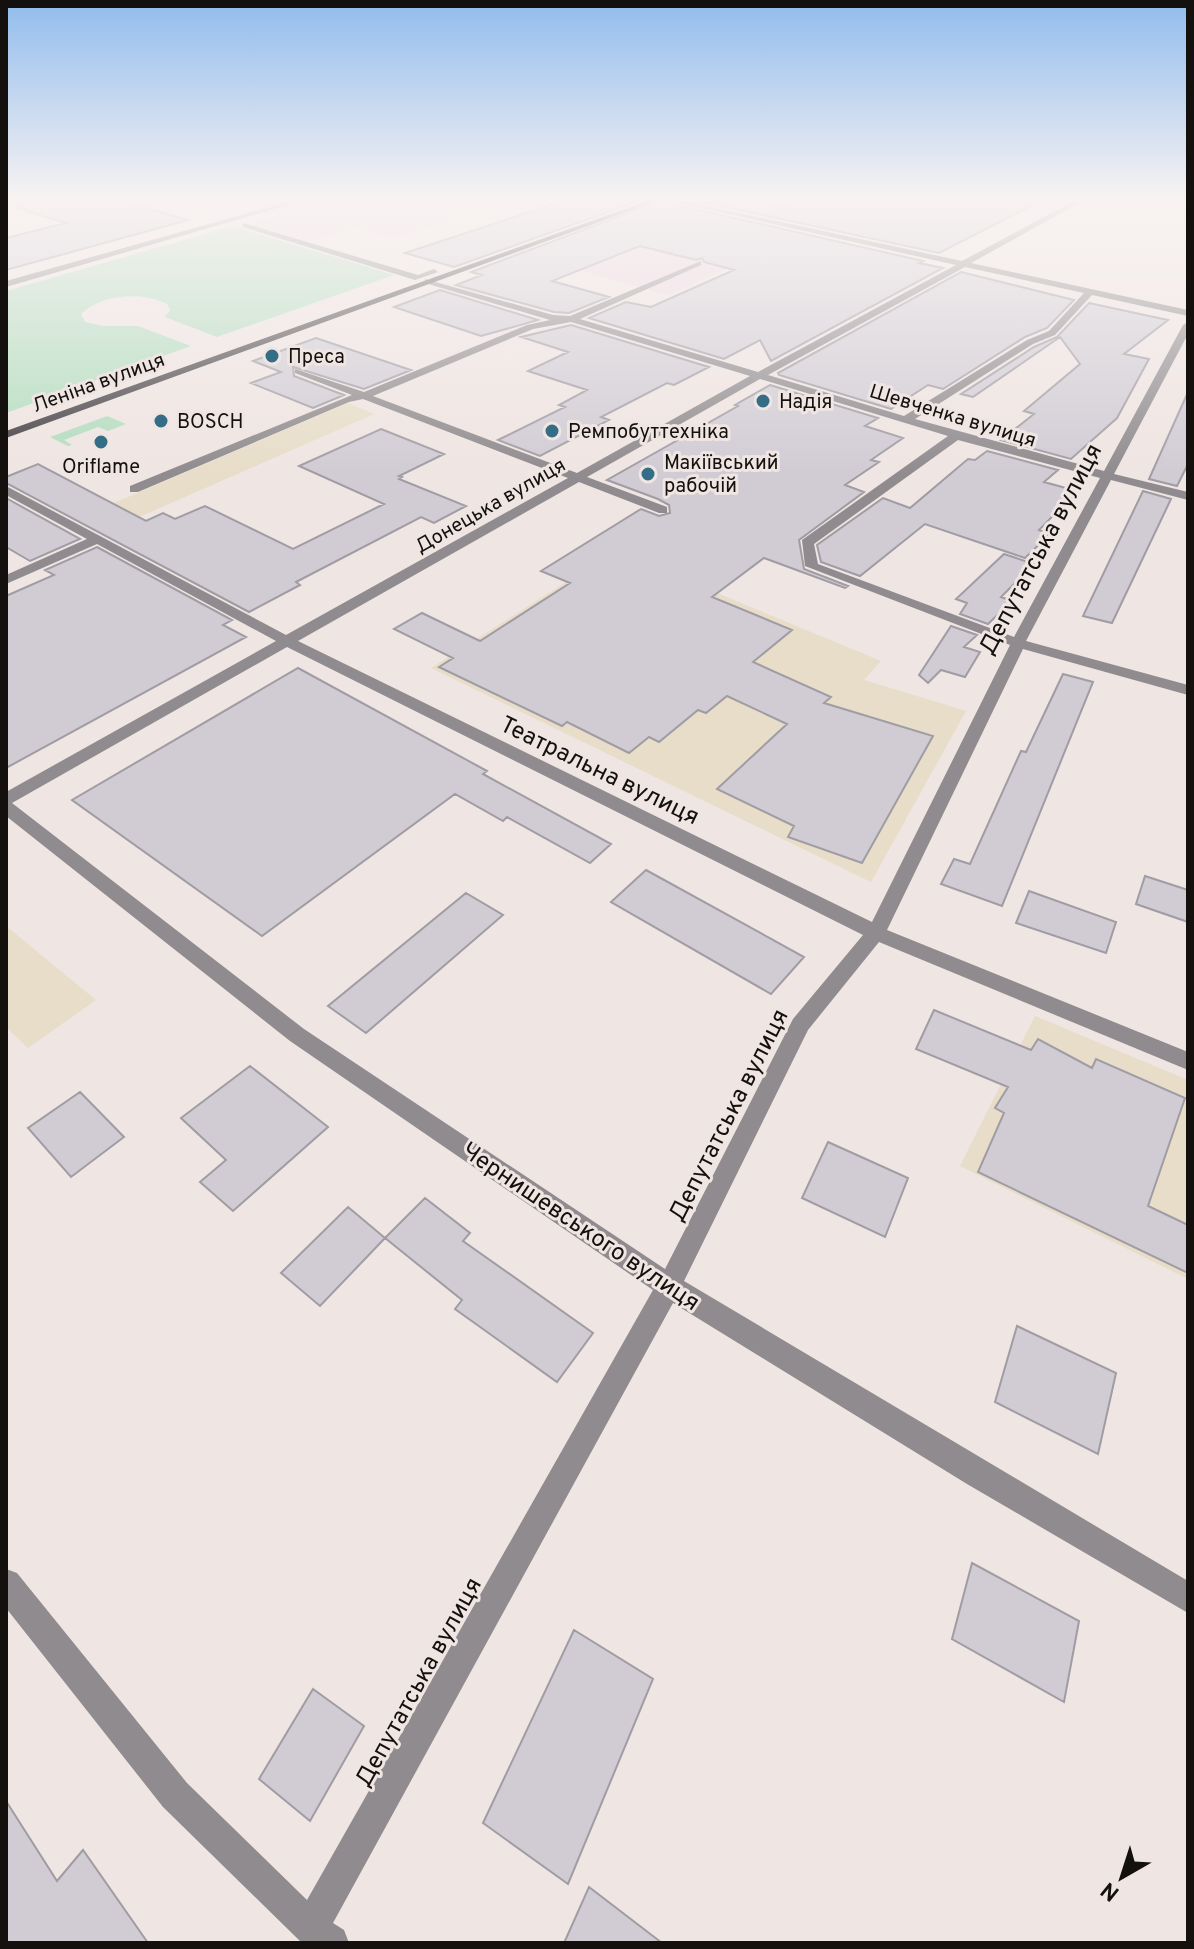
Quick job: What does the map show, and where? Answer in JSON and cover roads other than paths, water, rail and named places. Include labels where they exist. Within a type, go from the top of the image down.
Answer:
[{"type":"main road","name":"Леніна вулиця","points":[[6,435],[398,292]]},
{"type":"street","name":"Шевченка вулиця","points":[[465,292],[552,318],[571,319],[956,436],[1107,478],[1188,496]]},
{"type":"street","name":"Шевченка вулиця","points":[[497,292],[566,313],[571,319]]},
{"type":"street","points":[[134,489],[346,399],[363,396],[530,327],[571,319],[632,292]]},
{"type":"street","name":"Донецька вулиця","points":[[6,799],[912,292]]},
{"type":"street","points":[[1084,292],[1188,313]]},
{"type":"street","points":[[906,420],[1030,342],[1052,333],[1089,293]]},
{"type":"street","name":"Депутатська вулиця","points":[[321,1936],[669,1286],[800,1025],[876,933],[1018,643],[1188,325]]},
{"type":"street","points":[[299,371],[663,510]]},
{"type":"street","points":[[956,436],[807,543],[812,566],[1018,643],[1188,690]]},
{"type":"street","name":"Театральна вулиця","points":[[6,490],[288,642],[876,933],[1188,1061]]},
{"type":"street","points":[[6,580],[98,539]]},
{"type":"street","name":"Чернишевського вулиця","points":[[6,807],[297,1035],[669,1286],[977,1474],[1188,1598]]},
{"type":"street","points":[[6,1584],[175,1795],[321,1936]]},
{"type":"place","name":"Преса","points":[[272,356]]},
{"type":"place","name":"Надія","points":[[763,401]]},
{"type":"place","name":"BOSCH","points":[[161,421]]},
{"type":"place","name":"Ремпобуттехніка","points":[[552,431]]},
{"type":"place","name":"Oriflame","points":[[101,442]]},
{"type":"place","name":"Макіївський рабочій","points":[[648,474]]}]
